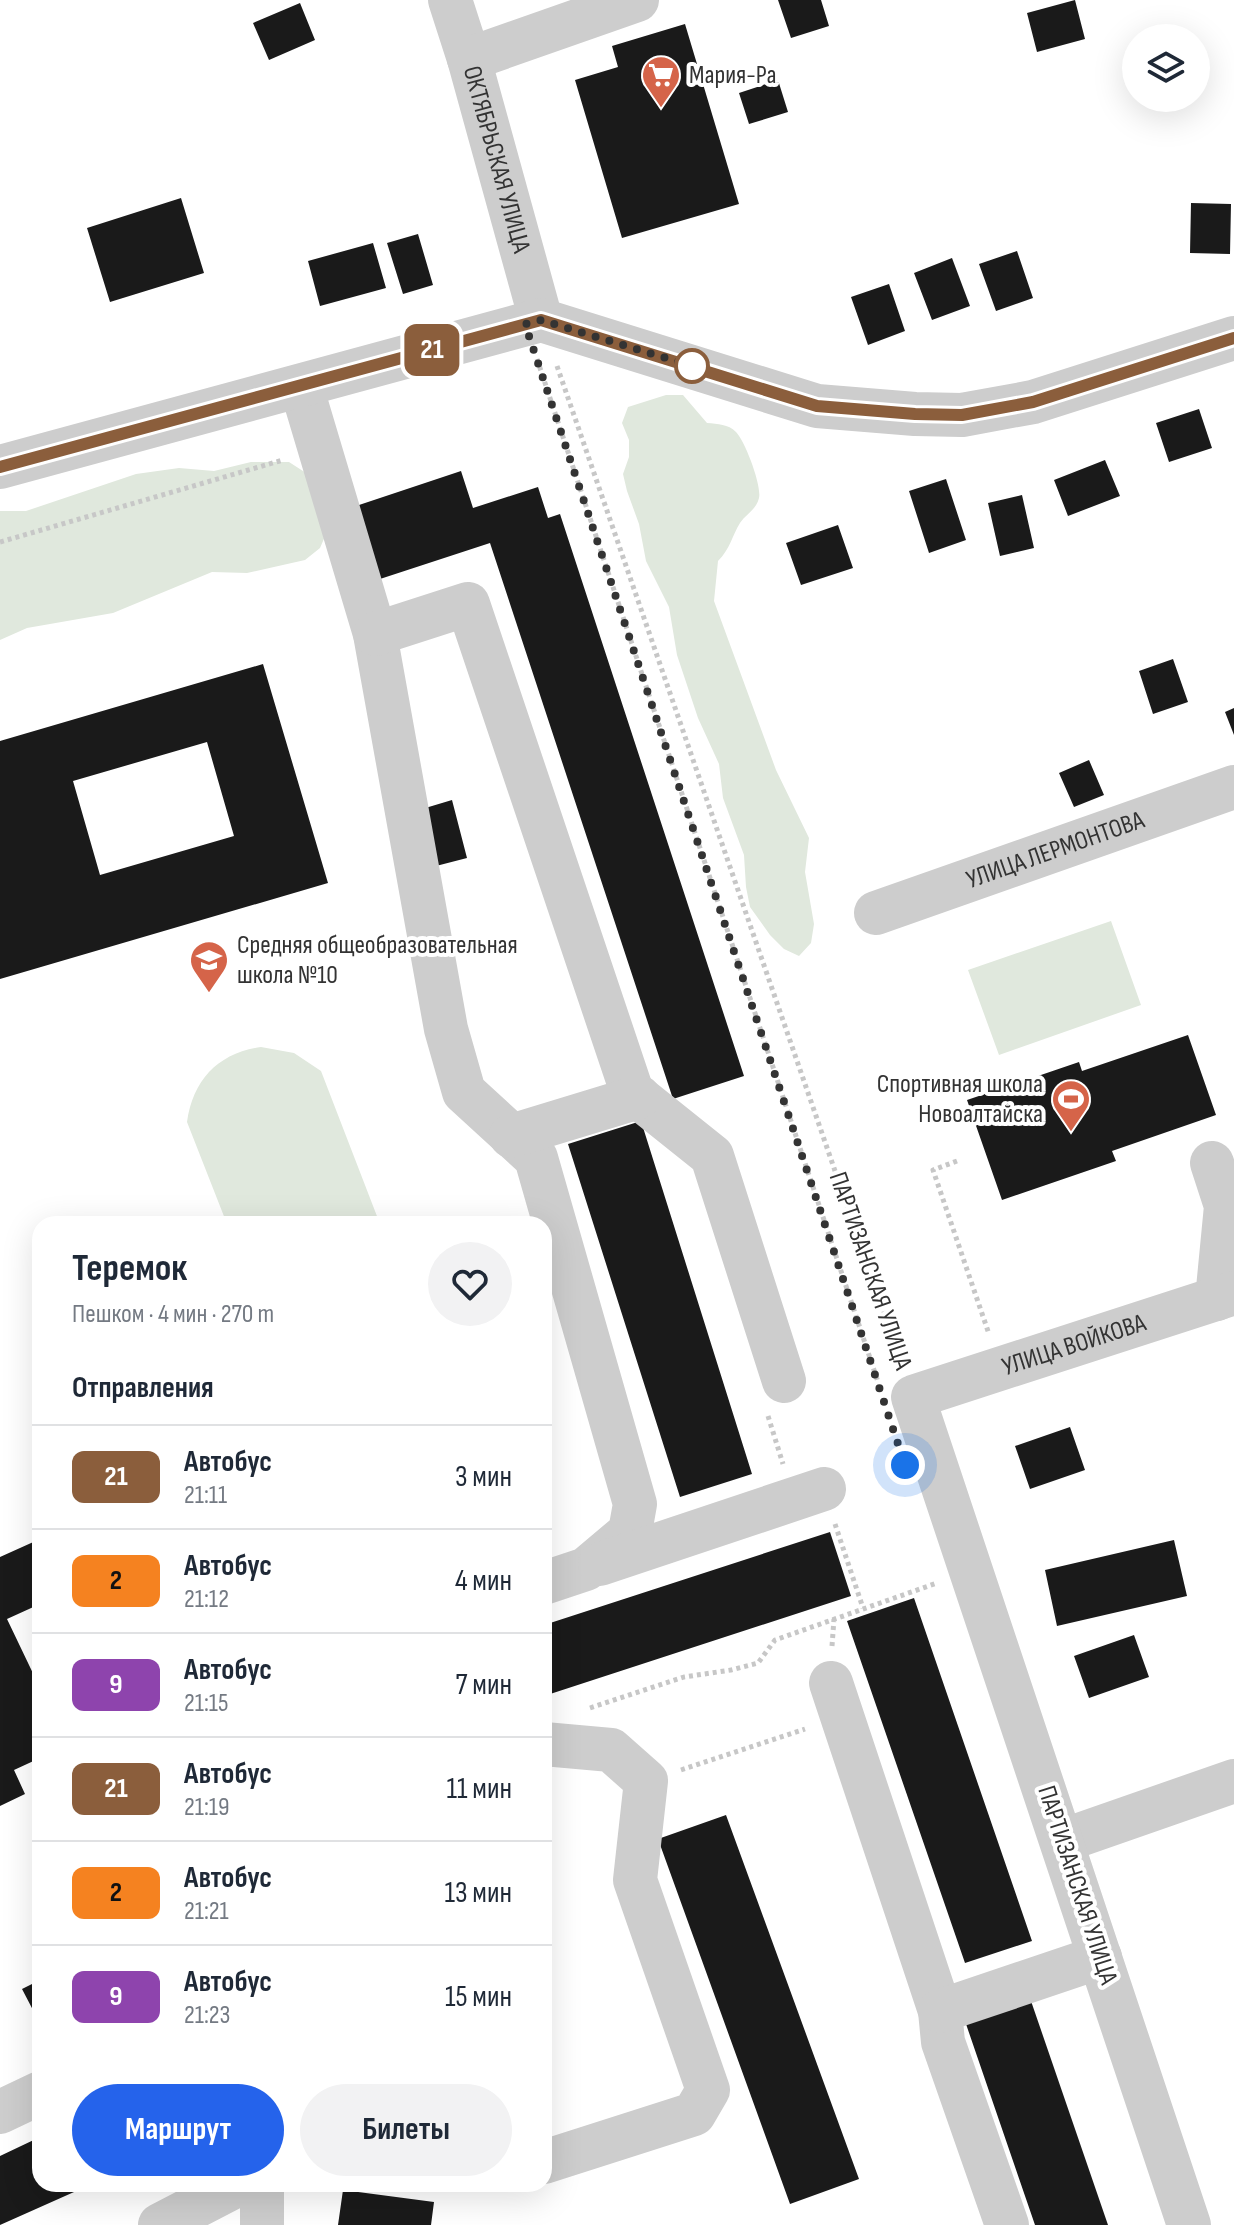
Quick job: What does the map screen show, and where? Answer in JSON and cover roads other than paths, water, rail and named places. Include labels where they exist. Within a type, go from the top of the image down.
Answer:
[{"type":"street","name":"ОКТЯБРЬСКАЯ УЛИЦА","points":[[450,0],[469,59],[533,322]]},
{"type":"street","points":[[469,59],[637,0]]},
{"type":"street","points":[[0,467],[533,322],[817,406],[915,414],[962,415],[1033,402],[1234,338]]},
{"type":"street","points":[[301,386],[375,634],[446,1029],[464,1092],[536,1158],[635,1504],[630,1532],[586,1569]]},
{"type":"street","points":[[375,634],[468,604],[632,1092],[712,1156],[784,1381]]},
{"type":"street","name":"УЛИЦА ЛЕРМОНТОВА","points":[[876,913],[1234,787]]},
{"type":"street","points":[[511,1136],[639,1097]]},
{"type":"street","points":[[1212,1163],[1226,1206],[1226,1296]]},
{"type":"street","name":"УЛИЦА ВОЙКОВА","points":[[897,1395],[1001,1369],[1226,1296]]},
{"type":"street","name":"ПАРТИЗАНСКАЯ УЛИЦА","points":[[897,1395],[1062,1841],[1189,2225]]},
{"type":"street","points":[[552,1580],[809,1494]]},
{"type":"street","points":[[836,1700],[940,2011],[943,2042],[1007,2225]]},
{"type":"street","points":[[552,1745],[611,1750],[646,1781],[635,1880],[708,2090],[694,2114],[552,2159]]},
{"type":"street","points":[[1062,1841],[1234,1781]]},
{"type":"street","points":[[940,2011],[1100,1957]]},
{"type":"street","points":[[0,2112],[32,2097]]},
{"type":"street","points":[[160,2225],[224,2192]]},
{"type":"street","points":[[262,2192],[262,2225]]},
{"type":"place","name":"Мария-Ра","points":[[661,109]]},
{"type":"place","name":"Средняя общеобразовательная школа №10","points":[[209,994]]},
{"type":"place","name":"Спортивная школа Новоалтайска","points":[[1071,1133]]}]
